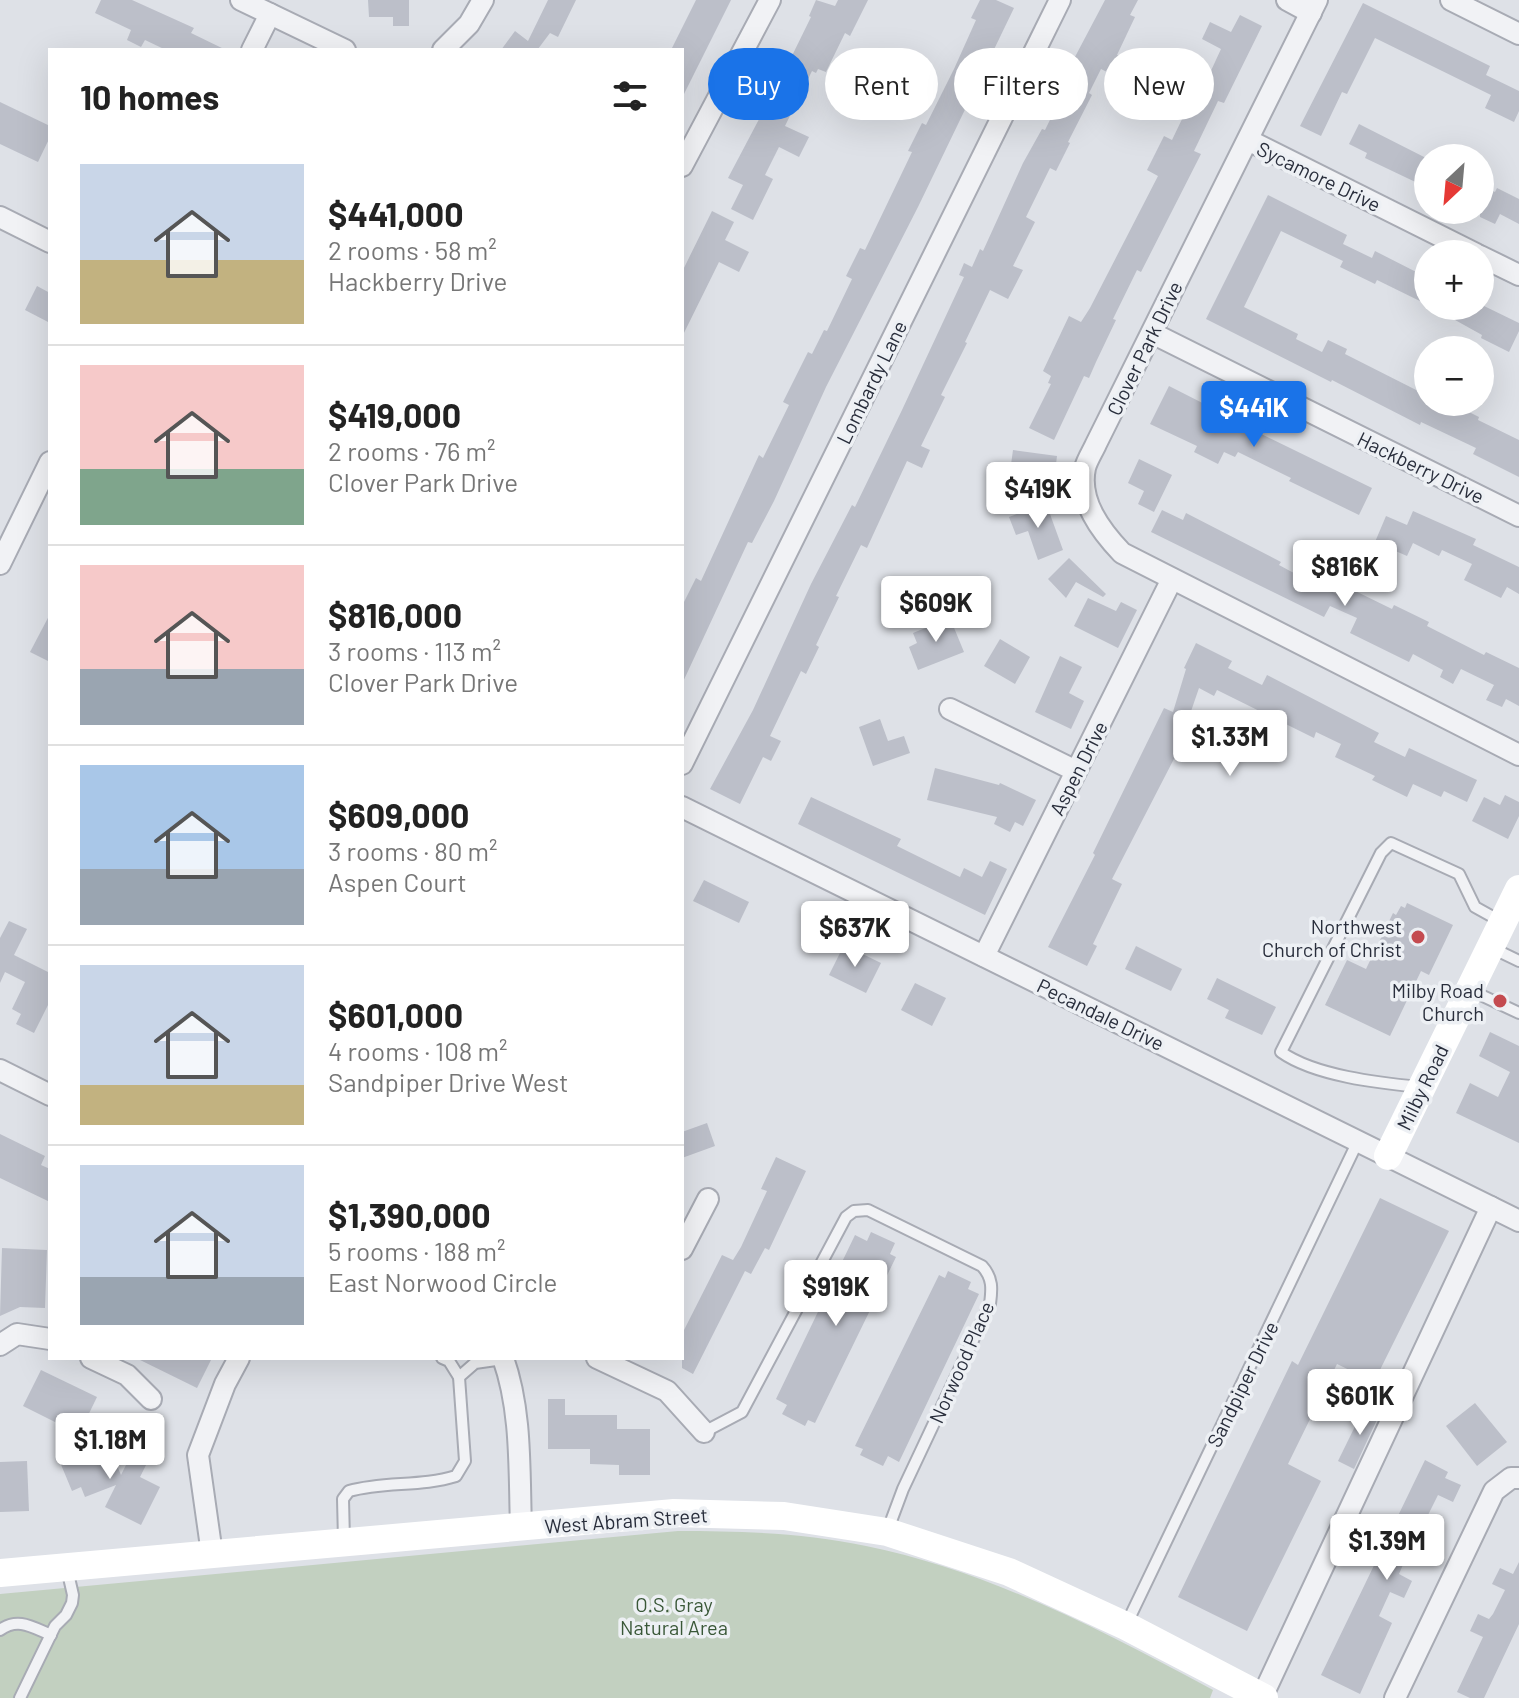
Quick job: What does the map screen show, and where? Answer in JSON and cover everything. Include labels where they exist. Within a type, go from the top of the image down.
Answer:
[{"type":"main road","name":"Milby Road","points":[[1388,1156],[1519,889]]},
{"type":"main road","name":"West Abram Street","points":[[0,1573],[674,1513],[784,1516],[887,1532],[1009,1572],[1126,1626],[1263,1698]]},
{"type":"street","points":[[241,0],[341,48]]},
{"type":"street","points":[[445,48],[469,24],[483,0]]},
{"type":"street","points":[[684,162],[770,0]]},
{"type":"street","name":"Lombardy Lane","points":[[684,760],[1060,0]]},
{"type":"street","points":[[1287,0],[1314,6]]},
{"type":"street","points":[[1451,0],[1519,34]]},
{"type":"street","name":"Clover Park Drive","points":[[1314,6],[1085,467],[1085,491],[1103,532],[1122,553],[1519,755]]},
{"type":"street","points":[[253,48],[270,14]]},
{"type":"street","name":"Sycamore Drive","points":[[1248,140],[1448,240]]},
{"type":"street","points":[[0,217],[48,241]]},
{"type":"street","name":"Sycamore Drive","points":[[1494,263],[1519,275]]},
{"type":"street","name":"Hackberry Drive","points":[[1152,333],[1519,516]]},
{"type":"street","points":[[0,564],[44,492],[48,472]]},
{"type":"street","name":"Aspen Drive","points":[[984,956],[1172,579]]},
{"type":"street","points":[[950,709],[1076,771]]},
{"type":"street","name":"Pecandale Drive","points":[[684,808],[1519,1221]]},
{"type":"street","points":[[0,1070],[48,1094]]},
{"type":"street","points":[[684,1245],[708,1199]]},
{"type":"street","points":[[1263,1698],[1491,1207]]},
{"type":"street","points":[[0,1345],[17,1334],[48,1339]]},
{"type":"street","points":[[95,1360],[127,1375],[151,1399]]},
{"type":"street","points":[[212,1554],[198,1455],[225,1384],[238,1360]]},
{"type":"street","points":[[505,1360],[517,1426],[521,1527]]},
{"type":"street","points":[[605,1360],[626,1365],[667,1391],[704,1432]]},
{"type":"street","points":[[1395,1698],[1494,1491],[1511,1478],[1519,1478]]},
{"type":"lane","points":[[1422,1087],[1372,1083],[1294,1062],[1281,1052],[1381,853],[1391,843],[1459,874],[1475,907],[1519,961]]},
{"type":"lane","points":[[1469,990],[1519,1013]]},
{"type":"lane","name":"Sandpiper Drive","points":[[1126,1626],[1358,1141]]},
{"type":"lane","name":"Norwood Place","points":[[704,1432],[742,1412],[846,1217],[854,1211],[868,1210],[982,1266],[988,1273],[992,1287],[990,1304],[903,1489],[887,1532]]},
{"type":"lane","points":[[344,1542],[343,1499],[349,1491],[443,1480],[456,1476],[465,1461],[459,1377],[447,1360]]},
{"type":"lane","points":[[459,1377],[475,1363],[492,1360]]},
{"type":"lane","points":[[20,1698],[51,1635],[72,1603],[67,1567]]},
{"type":"lane","points":[[0,1630],[9,1624],[21,1622],[51,1635]]},
{"type":"green space","name":"O.S. Gray Natural Area","points":[[678,1531],[796,1536],[866,1546],[912,1557],[1044,1605],[1213,1690],[1210,1698],[0,1698],[0,1594]]},
{"type":"building","points":[[101,0],[132,0],[194,28],[191,33],[222,48],[162,48],[145,40],[141,47],[127,40],[131,30],[95,13]]},
{"type":"building","points":[[368,0],[409,0],[409,26],[393,26],[393,17],[369,17]]},
{"type":"building","points":[[548,0],[576,0],[558,37],[550,33],[539,48],[502,48],[515,31],[528,41]]},
{"type":"building","points":[[696,0],[731,0],[684,94],[684,48],[672,48]]},
{"type":"building","points":[[816,0],[835,6],[838,0],[868,0],[850,36],[845,33],[838,48],[825,48],[825,72],[812,71],[809,77],[809,48],[796,48]]},
{"type":"building","points":[[980,0],[996,0],[1014,8],[995,48],[963,48],[976,20],[971,18]]},
{"type":"building","points":[[1105,0],[1138,0],[1130,15],[1135,17],[1120,48],[1104,48],[1104,70],[1101,69],[1089,93],[1092,95],[1088,103],[1088,48],[1080,48]]},
{"type":"building","points":[[1363,3],[1490,66],[1486,75],[1519,91],[1519,111],[1514,122],[1485,108],[1491,95],[1375,38],[1347,94],[1342,92],[1321,136],[1300,126]]},
{"type":"building","points":[[1240,15],[1262,26],[1224,103],[1218,101],[1214,109],[1214,64],[1221,49],[1202,39],[1210,22],[1231,32]]},
{"type":"building","points":[[954,69],[954,120],[960,120],[826,387],[774,501],[752,543],[748,542],[684,680],[684,602],[696,578],[701,581],[759,455],[763,458],[789,405],[783,402],[808,352],[812,354],[824,330],[827,331],[852,279],[846,276],[860,248],[865,250],[912,152],[908,151],[922,123],[926,125],[928,120],[938,120],[938,101]]},
{"type":"building","points":[[0,102],[48,125],[48,141],[38,162],[0,144]]},
{"type":"building","points":[[759,120],[788,120],[785,126],[809,137],[799,157],[779,147],[765,175],[773,179],[753,220],[731,209],[743,185],[728,178]]},
{"type":"building","points":[[1050,120],[1079,120],[1056,171],[1050,168],[1026,217],[1035,222],[1013,266],[1023,270],[1008,299],[990,290],[921,446],[930,450],[922,468],[907,461],[867,548],[861,545],[836,596],[839,597],[816,645],[819,647],[806,674],[801,671],[770,736],[781,741],[771,761],[763,757],[740,804],[710,789],[753,710],[811,584],[852,505],[855,507],[902,410],[964,277],[959,275],[964,263],[972,267],[980,249],[983,251],[1023,163],[1042,129],[1045,130]]},
{"type":"building","points":[[1182,120],[1209,120],[1194,151],[1201,154],[1141,272],[1137,270],[1089,378],[1084,376],[1054,440],[1029,428],[1051,384],[1048,383],[1051,376],[1043,371],[1069,316],[1081,322],[1090,308],[1158,176],[1147,170],[1164,136],[1172,140]]},
{"type":"building","points":[[1359,124],[1414,152],[1414,181],[1365,158],[1367,153],[1349,144]]},
{"type":"building","points":[[1497,188],[1519,199],[1519,224],[1500,214],[1495,224],[1494,191]]},
{"type":"building","points":[[1268,195],[1347,235],[1343,244],[1372,258],[1375,251],[1414,271],[1414,298],[1340,267],[1343,261],[1281,231],[1244,307],[1298,334],[1296,339],[1322,352],[1328,340],[1347,349],[1345,354],[1414,389],[1414,416],[1477,416],[1478,420],[1519,440],[1519,477],[1473,454],[1476,448],[1421,422],[1420,425],[1206,319]]},
{"type":"building","points":[[712,211],[734,222],[725,240],[749,252],[739,272],[719,262],[684,333],[684,268]]},
{"type":"building","points":[[37,286],[48,292],[48,322],[25,310]]},
{"type":"building","points":[[1494,311],[1519,323],[1519,331],[1509,352],[1494,344],[1494,336],[1482,335],[1455,320],[1494,320]]},
{"type":"building","points":[[1169,386],[1232,418],[1229,424],[1255,437],[1257,432],[1372,488],[1359,515],[1238,452],[1235,457],[1224,452],[1218,464],[1194,452],[1197,446],[1150,424]]},
{"type":"building","points":[[1013,450],[1057,456],[1052,496],[1023,492],[1025,481],[1009,479]]},
{"type":"building","points":[[1139,459],[1172,475],[1154,512],[1138,504],[1144,491],[1128,483]]},
{"type":"building","points":[[1046,503],[1063,550],[1038,560],[1028,531],[1016,535],[1009,517]]},
{"type":"building","points":[[1162,510],[1183,520],[1186,513],[1345,598],[1349,588],[1392,609],[1394,605],[1484,655],[1486,652],[1519,668],[1519,706],[1506,699],[1502,707],[1486,700],[1494,685],[1461,669],[1453,684],[1440,677],[1443,670],[1413,654],[1409,662],[1350,633],[1357,618],[1330,606],[1324,617],[1151,532]]},
{"type":"building","points":[[1413,511],[1476,539],[1473,545],[1519,567],[1519,594],[1507,587],[1501,598],[1464,580],[1472,564],[1442,550],[1439,556],[1413,543],[1407,556],[1375,542],[1386,516],[1407,525]]},
{"type":"building","points":[[1069,558],[1106,594],[1103,597],[1076,582],[1066,598],[1048,579]]},
{"type":"building","points":[[1088,598],[1116,611],[1121,602],[1137,610],[1118,648],[1074,626]]},
{"type":"building","points":[[48,618],[48,661],[30,652]]},
{"type":"building","points":[[950,618],[964,652],[918,670],[909,647],[917,643],[913,633]]},
{"type":"building","points":[[1000,639],[1030,657],[1015,684],[984,666]]},
{"type":"building","points":[[1196,643],[1232,661],[1228,668],[1262,685],[1267,675],[1379,733],[1374,742],[1405,757],[1409,748],[1477,780],[1467,802],[1444,791],[1441,797],[1413,784],[1407,797],[1372,780],[1375,776],[1335,757],[1341,744],[1316,732],[1314,738],[1217,690],[1214,696],[1199,688],[1188,720],[1193,722],[1112,879],[1122,884],[1093,944],[1097,946],[1087,966],[1048,947],[1164,708],[1173,712],[1184,668]]},
{"type":"building","points":[[1060,656],[1082,667],[1069,693],[1084,701],[1071,729],[1035,712]]},
{"type":"building","points":[[880,719],[888,741],[904,736],[910,753],[873,766],[859,727]]},
{"type":"building","points":[[935,768],[1000,783],[1036,800],[1023,826],[1015,822],[1010,832],[994,824],[997,817],[927,800]]},
{"type":"building","points":[[1505,795],[1519,802],[1519,816],[1508,839],[1472,821],[1484,797],[1500,805]]},
{"type":"building","points":[[811,797],[901,839],[897,846],[960,877],[964,868],[982,877],[990,861],[1007,869],[985,915],[798,824]]},
{"type":"building","points":[[704,880],[749,902],[739,923],[693,901]]},
{"type":"building","points":[[1407,903],[1453,925],[1429,975],[1421,971],[1390,1036],[1325,1005],[1347,960],[1366,969],[1393,913],[1396,915]]},
{"type":"building","points":[[9,921],[27,929],[14,955],[48,972],[48,1005],[34,1033],[16,1024],[21,1014],[12,1009],[25,982],[5,972],[0,983],[0,938]]},
{"type":"building","points":[[844,945],[881,963],[866,993],[829,975]]},
{"type":"building","points":[[1136,946],[1182,969],[1171,991],[1125,969]]},
{"type":"building","points":[[1217,978],[1276,1007],[1262,1035],[1225,1018],[1229,1010],[1207,999]]},
{"type":"building","points":[[915,983],[946,998],[932,1026],[901,1010]]},
{"type":"building","points":[[1490,1032],[1519,1046],[1519,1143],[1456,1113],[1470,1083],[1498,1097],[1510,1072],[1479,1056]]},
{"type":"building","points":[[707,1123],[715,1146],[684,1157],[684,1131]]},
{"type":"building","points":[[0,1134],[45,1156],[41,1165],[48,1168],[48,1201],[0,1178]]},
{"type":"building","points":[[776,1157],[806,1171],[769,1250],[765,1248],[751,1274],[745,1271],[693,1374],[682,1368],[684,1330],[722,1255],[733,1260],[741,1247],[767,1191],[761,1189]]},
{"type":"building","points":[[1380,1198],[1449,1231],[1374,1382],[1337,1364],[1288,1464],[1321,1481],[1247,1631],[1178,1597],[1292,1361],[1298,1365]]},
{"type":"building","points":[[871,1232],[895,1243],[890,1254],[896,1257],[815,1423],[808,1420],[805,1426],[782,1414],[787,1405],[776,1399],[855,1235],[867,1241]]},
{"type":"building","points":[[2,1248],[47,1250],[45,1308],[20,1307],[0,1316]]},
{"type":"building","points":[[948,1271],[971,1282],[968,1289],[979,1294],[899,1462],[888,1456],[883,1466],[860,1455],[863,1449],[855,1446],[939,1275],[945,1278]]},
{"type":"building","points":[[140,1360],[211,1360],[197,1388]]},
{"type":"building","points":[[41,1370],[97,1397],[79,1434],[23,1406]]},
{"type":"building","points":[[548,1399],[565,1399],[565,1415],[617,1415],[617,1429],[650,1429],[650,1475],[619,1475],[619,1465],[590,1464],[590,1449],[548,1449]]},
{"type":"building","points":[[1475,1403],[1507,1442],[1477,1466],[1446,1426]]},
{"type":"building","points":[[1366,1404],[1381,1411],[1354,1469],[1338,1461]]},
{"type":"building","points":[[89,1442],[96,1457],[111,1451],[121,1475],[131,1455],[147,1463],[140,1477],[160,1487],[141,1525],[105,1507],[116,1485],[85,1497],[81,1487],[72,1491],[57,1455]]},
{"type":"building","points":[[1425,1460],[1448,1472],[1445,1478],[1461,1485],[1453,1502],[1438,1495],[1424,1523],[1438,1530],[1430,1546],[1415,1539],[1399,1574],[1412,1581],[1404,1598],[1390,1592],[1379,1616],[1392,1623],[1360,1694],[1321,1675]]},
{"type":"building","points":[[27,1461],[29,1511],[0,1512],[0,1462]]},
{"type":"building","points":[[1519,1562],[1519,1624],[1484,1698],[1470,1698],[1457,1692],[1483,1637],[1470,1631],[1478,1614],[1489,1619],[1505,1590],[1492,1584],[1500,1568],[1513,1574]]},
{"type":"place","name":"Northwest Church of Christ","points":[[1418,937]]},
{"type":"place","name":"Milby Road Church","points":[[1500,1001]]}]
